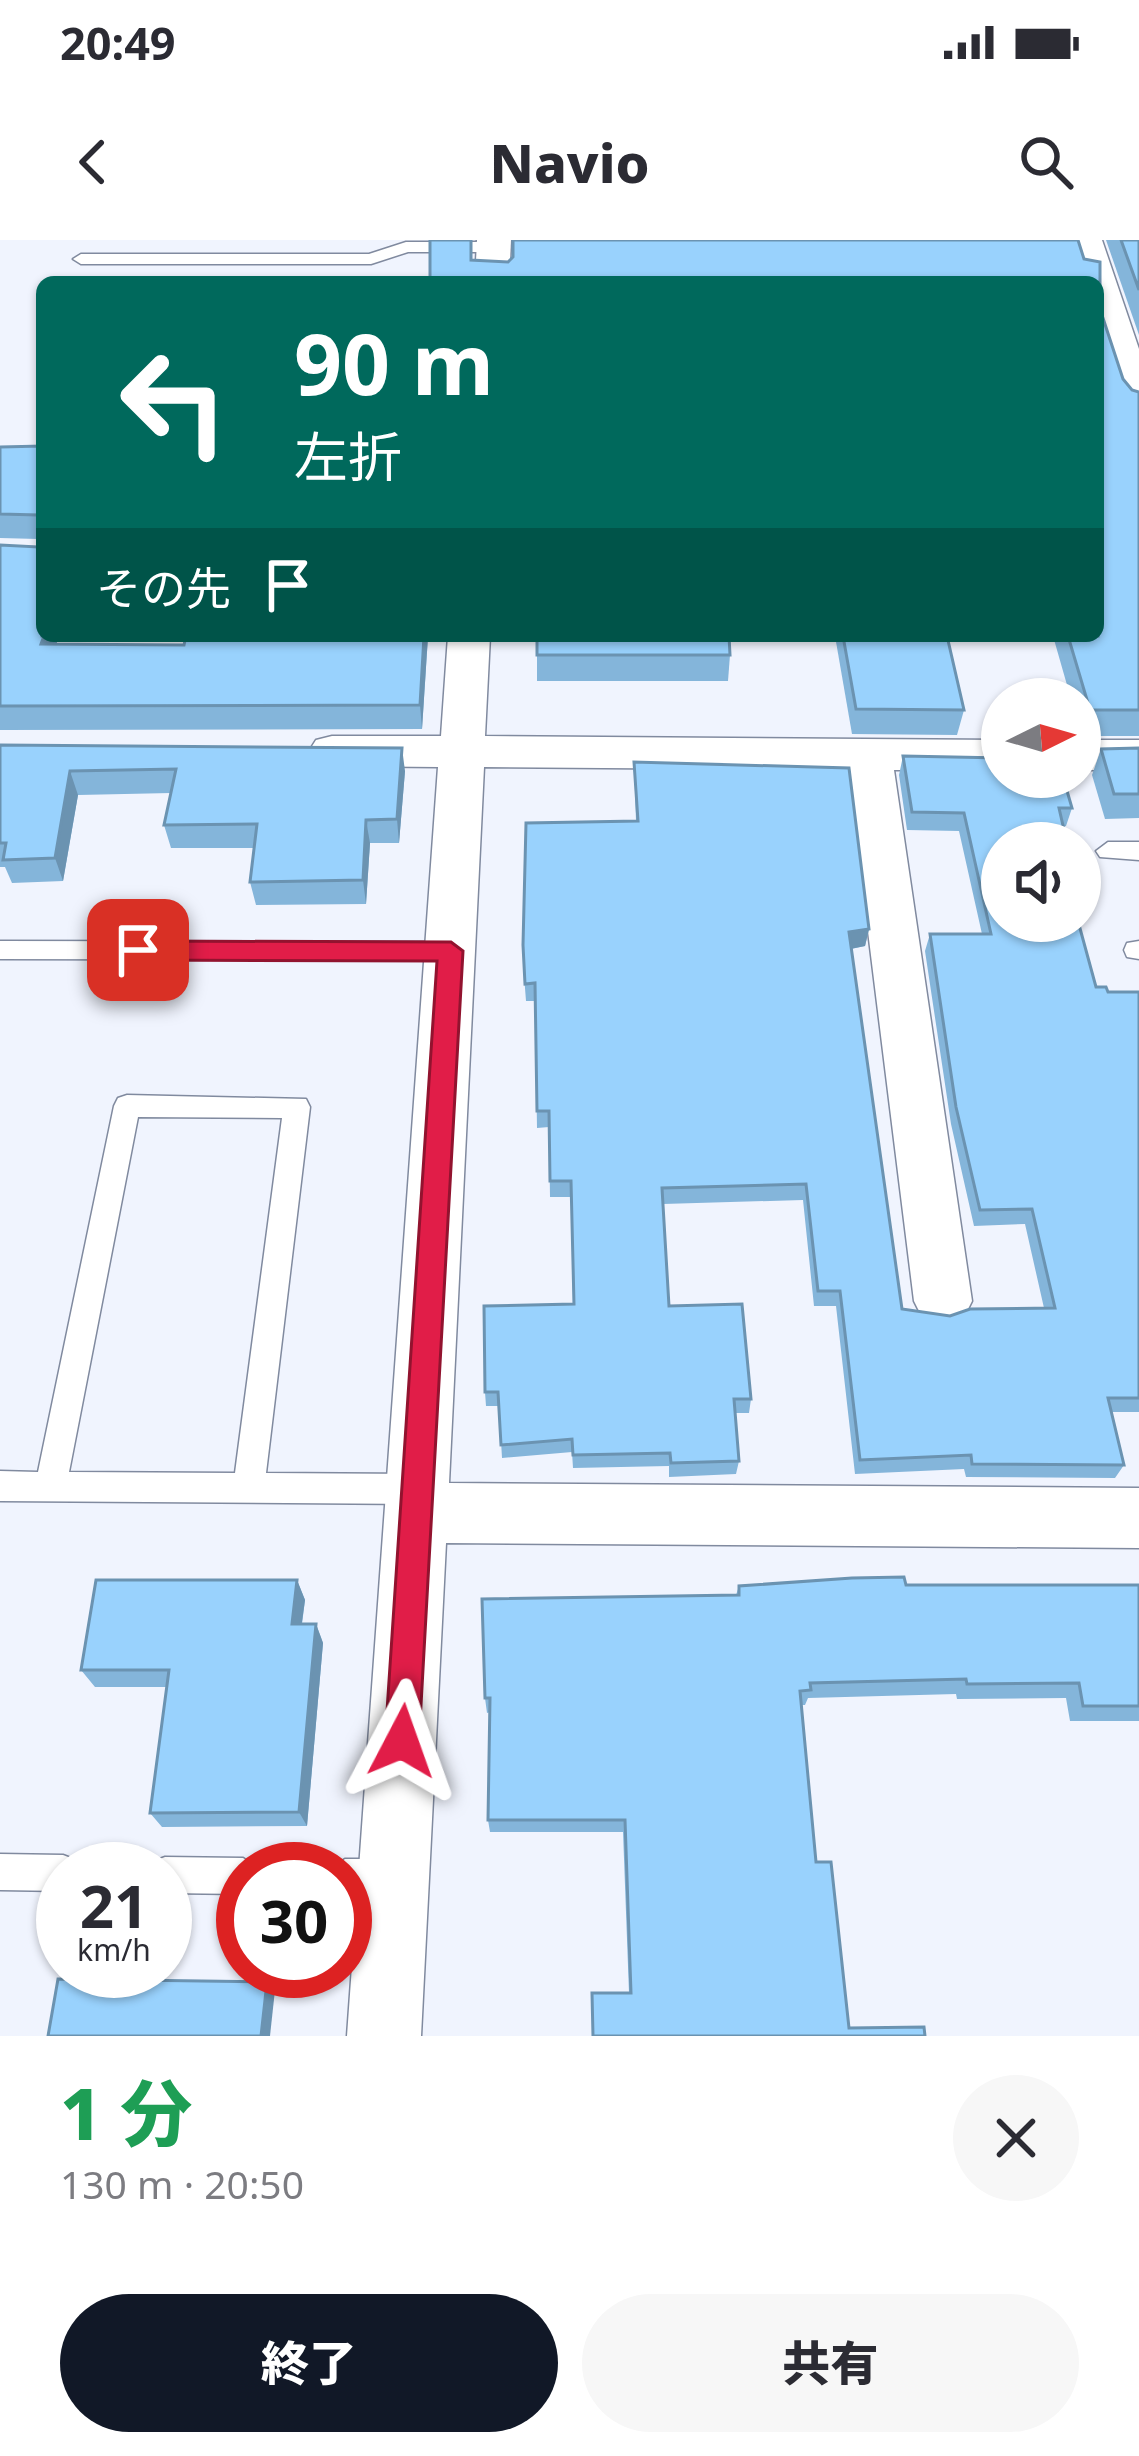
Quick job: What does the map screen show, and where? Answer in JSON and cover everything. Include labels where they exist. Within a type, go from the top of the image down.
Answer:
[{"type":"street","points":[[1085,240],[1123,310],[1139,403]]},
{"type":"street","points":[[372,1854],[417,1501],[470,642]]},
{"type":"street","points":[[299,751],[981,755]]},
{"type":"street","points":[[869,755],[943,1300]]},
{"type":"street","points":[[1101,755],[1139,755]]},
{"type":"street","points":[[417,1501],[1139,1518]]},
{"type":"street","points":[[372,1911],[383,2036]]},
{"type":"lane","points":[[81,259],[371,259],[406,247],[493,256]]},
{"type":"lane","points":[[1108,851],[1139,851]]},
{"type":"lane","points":[[1,955],[451,951]]},
{"type":"lane","points":[[51,1486],[127,1106],[297,1107],[249,1488]]},
{"type":"lane","points":[[0,1486],[249,1488],[417,1501]]},
{"type":"lane","points":[[0,1872],[36,1873]]},
{"type":"building","points":[[430,240],[471,240],[471,260],[508,262],[513,257],[513,240],[1078,240],[1084,259],[1100,262],[1100,276],[430,276]]},
{"type":"building","points":[[1121,240],[1139,240],[1139,290]]},
{"type":"building","points":[[1104,321],[1123,379],[1139,392],[1139,710],[1101,710],[1101,678],[1080,678],[1070,642],[1104,642]]},
{"type":"building","points":[[36,446],[36,515],[0,514],[0,447]]},
{"type":"building","points":[[0,545],[36,547],[36,642],[41,644],[424,642],[420,705],[0,706]]},
{"type":"building","points":[[537,642],[729,642],[730,655],[537,655]]},
{"type":"building","points":[[844,642],[948,642],[964,710],[856,709]]},
{"type":"building","points":[[0,745],[402,748],[397,819],[366,820],[363,880],[250,882],[257,824],[164,825],[176,769],[70,771],[55,858],[3,860]]},
{"type":"building","points":[[1139,748],[1139,794],[1114,794],[1101,749]]},
{"type":"building","points":[[903,756],[981,758],[981,798],[1069,798],[1072,808],[1059,808],[1062,822],[981,822],[981,889],[964,813],[912,812]]},
{"type":"building","points":[[634,762],[849,768],[869,929],[849,932],[902,1309],[950,1316],[970,1309],[1055,1308],[1032,1209],[980,1210],[956,1107],[930,934],[981,934],[981,942],[1084,942],[1096,987],[1139,992],[1139,1398],[1108,1398],[1124,1465],[972,1464],[971,1455],[860,1460],[840,1291],[818,1291],[806,1184],[662,1188],[669,1306],[742,1304],[751,1399],[734,1399],[739,1461],[671,1463],[670,1453],[573,1455],[572,1439],[501,1445],[498,1392],[485,1392],[484,1306],[574,1304],[571,1181],[550,1181],[549,1111],[537,1111],[535,983],[525,984],[523,945],[526,823],[638,821]]},
{"type":"building","points":[[904,1577],[906,1585],[1139,1585],[1139,1706],[1083,1706],[1079,1683],[967,1684],[966,1679],[810,1683],[811,1690],[800,1691],[816,1862],[831,1862],[849,2028],[924,2027],[925,2036],[593,2036],[592,1993],[631,1993],[625,1820],[488,1820],[490,1698],[485,1698],[482,1599],[739,1595],[739,1586]]},
{"type":"building","points":[[96,1580],[297,1580],[292,1624],[316,1624],[299,1812],[150,1813],[169,1670],[81,1670]]},
{"type":"building","points":[[192,1981],[216,1981],[216,1998],[265,1998],[261,2036],[48,2036],[55,1998],[192,1998]]},
{"type":"route","points":[[138,950],[451,951],[402,1741]]}]
